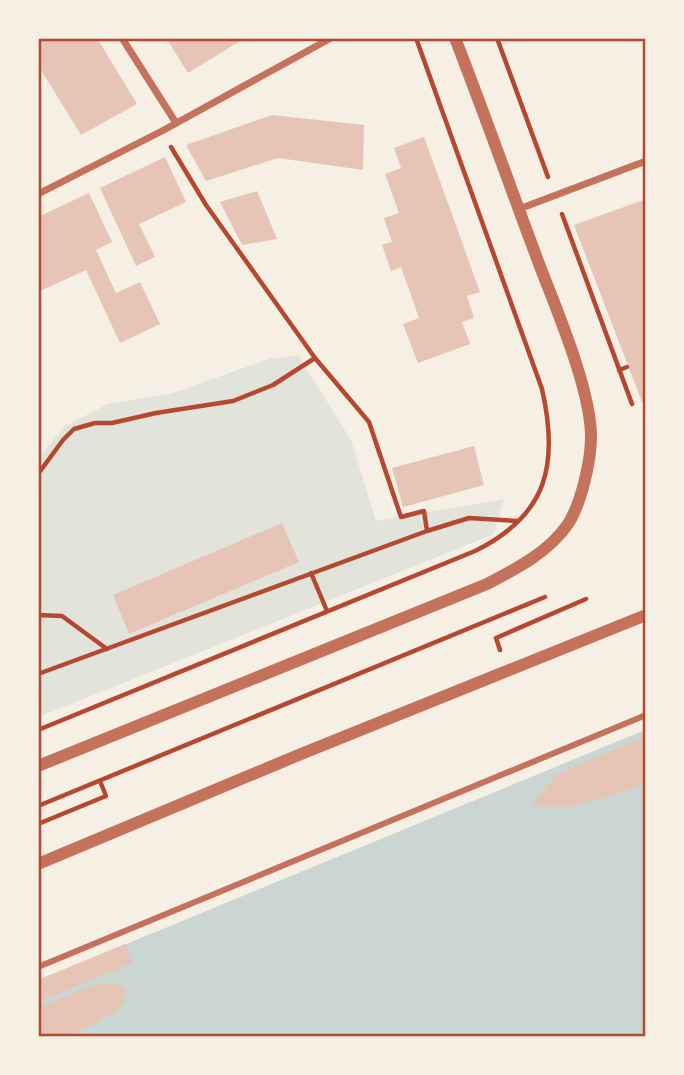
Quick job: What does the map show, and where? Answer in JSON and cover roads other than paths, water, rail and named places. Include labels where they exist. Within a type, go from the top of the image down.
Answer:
[{"type":"street","points":[[122,38],[176,123]]},
{"type":"street","points":[[38,194],[162,131],[331,38]]},
{"type":"street","points":[[38,766],[487,584],[511,572],[554,540],[569,523],[587,469],[591,437],[587,407],[579,376],[455,38]]},
{"type":"street","points":[[519,209],[646,161]]},
{"type":"street","points":[[38,863],[646,615]]},
{"type":"street","points":[[38,967],[646,715]]}]
